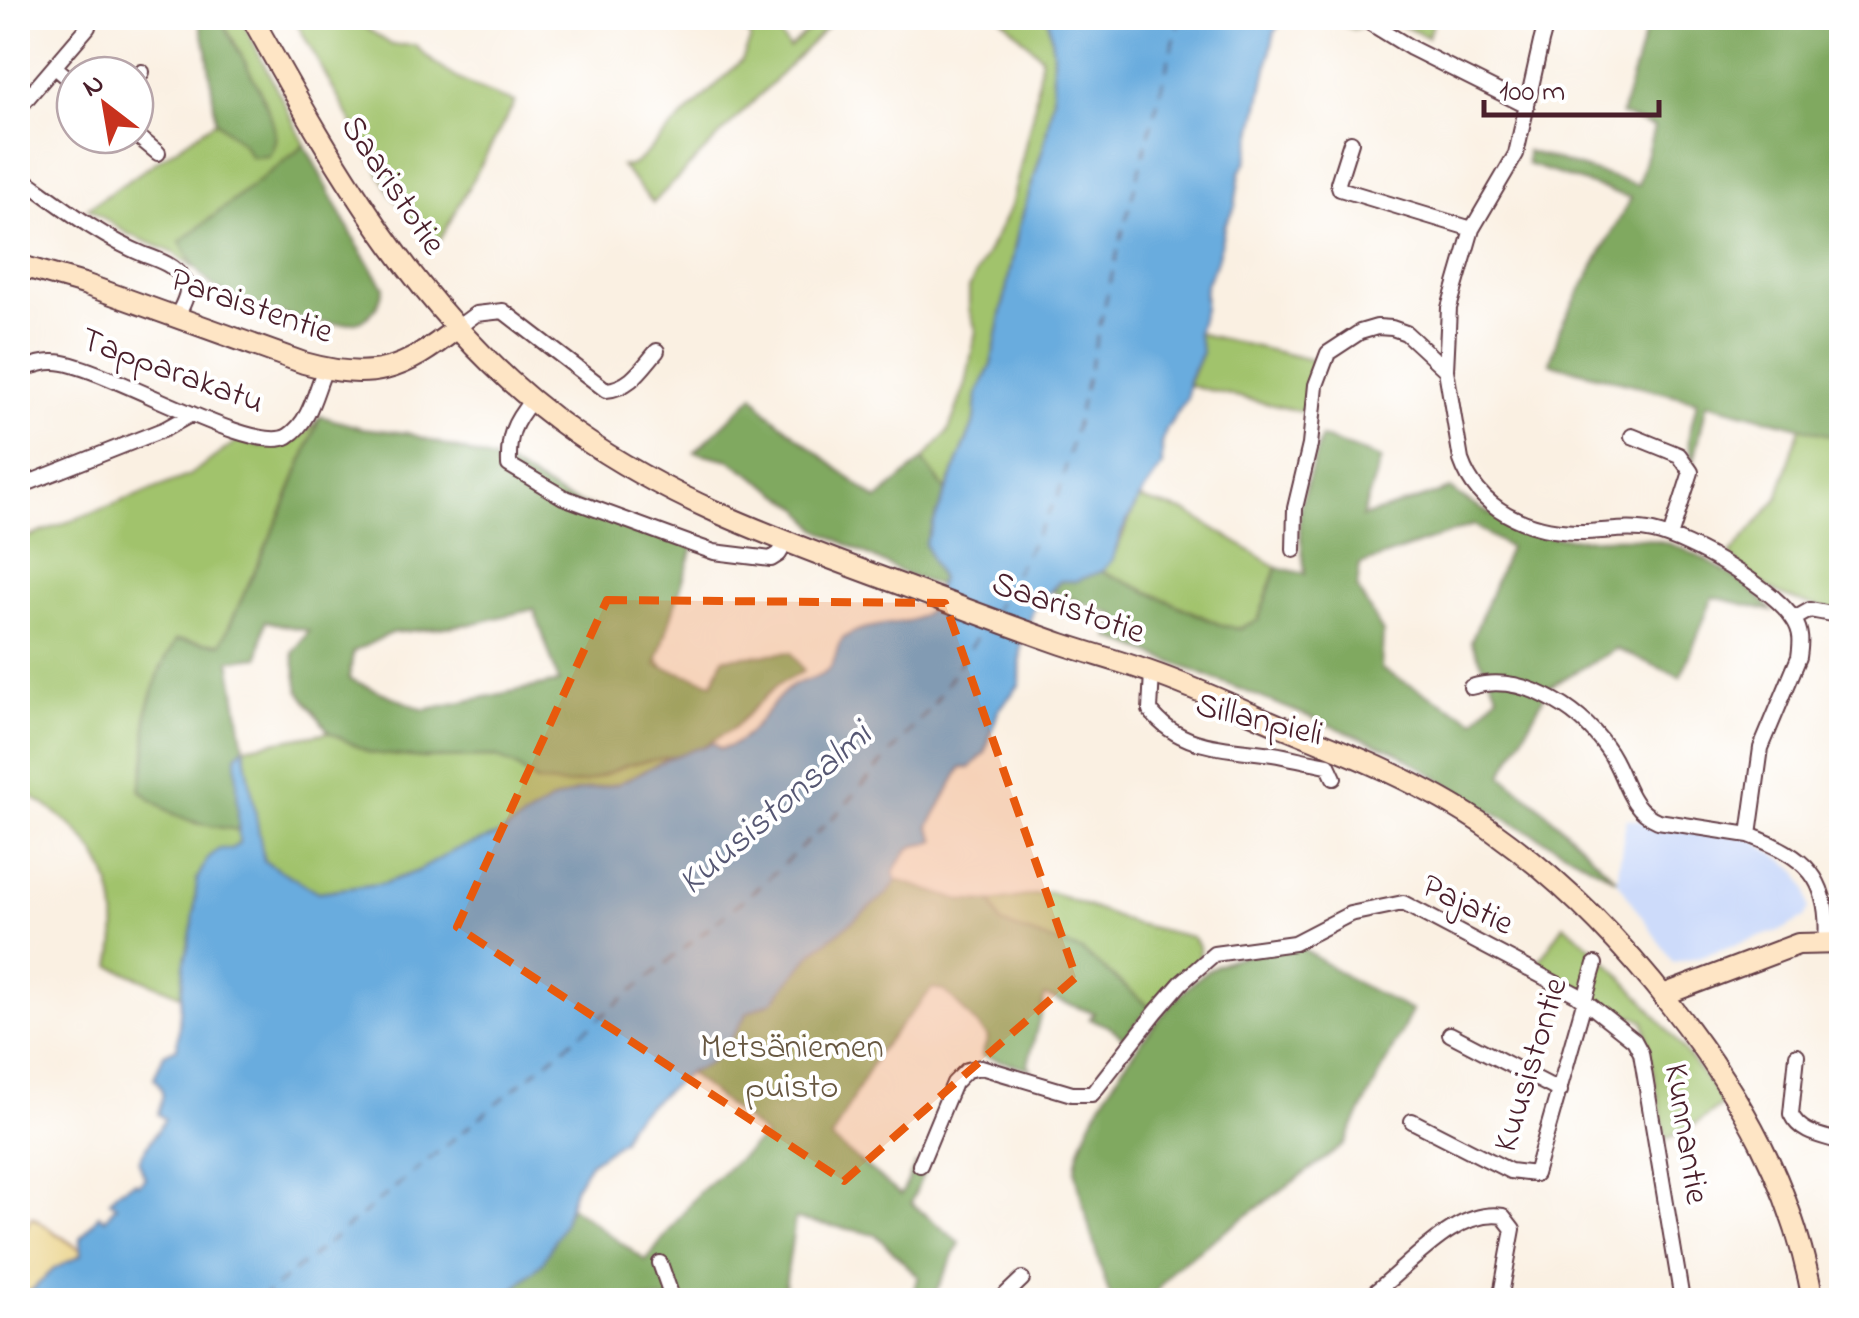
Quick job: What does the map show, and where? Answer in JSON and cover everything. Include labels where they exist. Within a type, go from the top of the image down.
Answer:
[{"type":"main road","name":"Saaristotie","points":[[252,18],[319,137],[397,258],[457,328],[532,400],[574,433],[675,494],[786,542],[1063,644],[1152,672],[1345,750],[1458,808],[1524,855],[1580,904],[1663,996],[1732,1089],[1767,1151],[1790,1210],[1813,1300]]},
{"type":"main road","name":"Paraistentie","points":[[18,265],[340,372],[388,370],[414,360],[457,328]]},
{"type":"main road","points":[[1663,996],[1785,948],[1834,942]]},
{"type":"street","points":[[1362,18],[1411,48],[1526,106]]},
{"type":"street","points":[[1556,18],[1544,31],[1516,154],[1472,229],[1448,308],[1446,370],[1461,460],[1467,478],[1488,504],[1523,522],[1578,533],[1627,529],[1670,537],[1722,563],[1775,599],[1794,619],[1802,642],[1800,657],[1761,748],[1749,835]]},
{"type":"street","points":[[65,55],[88,26]]},
{"type":"street","points":[[18,109],[55,67]]},
{"type":"street","points":[[1350,142],[1338,183],[1340,189],[1472,229]]},
{"type":"street","points":[[18,175],[113,242],[166,263],[177,272],[186,281],[188,291],[178,317]]},
{"type":"street","points":[[457,328],[476,314],[503,311],[606,390],[619,389],[631,381],[657,351]]},
{"type":"street","points":[[1294,550],[1295,508],[1310,444],[1313,401],[1328,353],[1360,332],[1392,328],[1406,333],[1446,370]]},
{"type":"street","name":"Tapparakatu","points":[[18,371],[39,363],[67,364],[192,414],[260,438],[277,440],[290,435],[302,422],[325,369]]},
{"type":"street","points":[[532,400],[512,424],[509,465],[563,497],[714,552],[771,560],[786,542]]},
{"type":"street","points":[[18,488],[192,414]]},
{"type":"street","points":[[1632,436],[1679,455],[1691,472],[1670,537]]},
{"type":"street","points":[[1794,619],[1810,610],[1842,616]]},
{"type":"street","name":"Sillanpieli","points":[[1152,672],[1150,710],[1182,737],[1202,746],[1328,765],[1334,778]]},
{"type":"street","points":[[1471,687],[1488,683],[1526,688],[1567,710],[1606,746],[1633,802],[1647,816],[1749,835],[1797,860],[1822,888],[1834,942]]},
{"type":"street","name":"Pajatie","points":[[920,1165],[960,1075],[981,1067],[1072,1094],[1092,1094],[1156,1012],[1214,954],[1294,943],[1350,914],[1402,902],[1586,1002]]},
{"type":"street","name":"Kuusistontie","points":[[1412,1122],[1510,1171],[1535,1174],[1595,964]]},
{"type":"street","name":"Kunnantie","points":[[1586,1002],[1634,1040],[1641,1053],[1682,1300]]},
{"type":"street","points":[[1450,1034],[1560,1091]]},
{"type":"street","points":[[1797,1055],[1791,1114],[1794,1121],[1801,1129],[1842,1142]]},
{"type":"street","points":[[1364,1300],[1450,1231],[1470,1218],[1489,1214],[1503,1216],[1513,1229],[1500,1300]]},
{"type":"street","points":[[660,1262],[674,1300]]},
{"type":"street","points":[[1000,1300],[1022,1279]]},
{"type":"highlighted area","points":[[607,600],[945,603],[1076,977],[844,1181],[457,927]]},
{"type":"shaded area","points":[[1626,819],[1749,837],[1796,869],[1807,890],[1809,908],[1804,918],[1784,929],[1673,962],[1617,880]]},
{"type":"green space","points":[[198,18],[220,18],[254,79],[274,129],[275,141],[269,156],[251,157],[243,144],[216,121],[207,50]]},
{"type":"green space","points":[[220,18],[241,18],[305,145],[181,242],[193,268],[174,253],[128,234],[88,208],[216,121],[251,156],[237,47]]},
{"type":"green space","points":[[294,18],[351,18],[392,45],[415,45],[461,80],[515,102],[436,247],[392,195]]},
{"type":"green space","points":[[732,18],[790,18],[778,32],[789,48],[822,18],[836,18],[653,203],[621,166],[638,161],[742,60],[751,38]]},
{"type":"green space","points":[[1002,18],[1048,18],[1053,99],[1044,145],[1019,226],[991,365],[977,395],[975,420],[946,491],[923,460],[948,432],[966,384],[976,330],[969,309],[969,288],[1011,206],[1035,103],[1041,56]]},
{"type":"green space","points":[[1327,18],[1386,18],[1353,29]]},
{"type":"green space","points":[[1386,18],[1436,18],[1427,37]]},
{"type":"green space","points":[[1649,18],[1841,18],[1841,438],[1707,403],[1693,465],[1688,440],[1697,401],[1550,363],[1560,328],[1631,198],[1527,164],[1527,151],[1638,185],[1654,127],[1621,115]]},
{"type":"green space","points":[[305,145],[384,287],[372,312],[351,323],[287,316],[225,294],[202,276],[180,242]]},
{"type":"green space","points":[[1197,333],[1316,361],[1307,391],[1307,413],[1188,385],[1202,352]]},
{"type":"green space","points":[[754,395],[767,412],[877,500],[923,460],[946,491],[925,544],[940,579],[938,586],[907,575],[817,529],[802,509],[730,460],[695,452]]},
{"type":"green space","points":[[320,416],[285,505],[221,644],[176,640],[160,670],[147,711],[141,790],[195,823],[240,830],[252,895],[183,1006],[183,996],[111,966],[114,908],[99,860],[66,821],[18,789],[18,541],[188,476],[239,440],[264,447],[284,446],[302,436]]},
{"type":"green space","points":[[320,416],[362,428],[407,433],[509,465],[563,497],[694,545],[656,665],[713,683],[723,658],[791,652],[804,671],[776,686],[735,727],[694,752],[627,765],[586,782],[565,785],[536,782],[497,757],[422,758],[370,753],[329,732],[299,691],[293,653],[309,631],[265,621],[259,657],[230,660],[244,747],[236,755],[240,830],[186,819],[140,790],[146,758],[147,711],[160,670],[176,640],[221,644],[285,505]],"holes":[[[534,609],[559,682],[424,710],[349,679],[353,652],[391,633],[471,624]]]},
{"type":"green space","points":[[1800,427],[1841,438],[1841,612],[1780,594],[1755,579],[1730,555],[1778,498]]},
{"type":"green space","points":[[1321,437],[1381,459],[1362,517],[1451,489],[1496,517],[1548,536],[1648,539],[1680,548],[1733,577],[1772,611],[1713,597],[1681,677],[1616,649],[1549,687],[1502,775],[1617,880],[1486,808],[1395,751],[1109,637],[1118,616],[1052,592],[1060,581],[1076,581],[1102,571],[1223,626],[1240,628],[1258,620],[1277,567],[1305,574],[1299,523],[1301,503]],"holes":[[[1473,525],[1509,548],[1471,642],[1498,694],[1475,720],[1381,669],[1383,633],[1357,588],[1360,565]]]},
{"type":"green space","points":[[1139,499],[1187,512],[1277,567],[1259,620],[1240,628],[1223,626],[1102,571]]},
{"type":"green space","points":[[608,596],[676,683],[497,757],[536,782],[586,782],[627,765],[700,749],[404,958],[263,861],[244,747],[329,732],[299,691],[293,653],[315,623],[471,624],[391,633],[353,652],[349,679],[424,710],[558,682]]},
{"type":"green space","name":"Metsäniemen puisto","points":[[897,880],[959,900],[992,902],[1001,924],[1082,951],[1150,1007],[1124,1038],[1090,1019],[1094,1013],[1045,996],[1028,1064],[1031,1069],[982,1056],[988,1037],[946,992],[933,988],[878,1052],[831,1139],[901,1195],[916,1164],[925,1169],[911,1203],[960,1243],[932,1300],[919,1300],[914,1288],[919,1277],[875,1234],[795,1219],[783,1300],[502,1300],[542,1258],[570,1206],[646,1261],[699,1192],[765,1136],[688,1073],[706,1065],[748,1012],[773,1001],[813,952],[888,893]]},
{"type":"green space","points":[[1050,892],[1132,923],[1192,937],[1199,947],[1199,958],[1150,1007],[1082,951],[1001,924],[992,902]]},
{"type":"green space","points":[[1564,925],[1630,986],[1724,1103],[1689,1129],[1666,1139],[1644,1021],[1599,1007],[1533,969]]},
{"type":"green space","points":[[1298,946],[1353,981],[1412,1011],[1344,1145],[1173,1269],[1150,1300],[1112,1300],[1076,1168],[1093,1119],[1149,1031],[1192,984],[1210,969],[1230,960]]},
{"type":"sand","points":[[32,1217],[84,1252],[18,1300],[18,1238]]},
{"type":"water","name":"Kuusistonsalmi","points":[[1048,18],[1281,18],[1282,22],[1275,31],[1235,207],[1225,224],[1217,260],[1205,286],[1197,333],[1202,352],[1189,379],[1187,398],[1166,430],[1162,466],[1121,533],[1113,559],[1102,571],[1076,581],[1060,581],[1034,608],[1021,643],[1020,684],[998,711],[985,753],[970,768],[961,768],[929,826],[936,841],[907,851],[894,872],[897,880],[888,893],[813,952],[773,1001],[748,1012],[723,1051],[688,1073],[639,1113],[628,1124],[622,1140],[591,1162],[575,1186],[563,1224],[543,1262],[502,1300],[21,1300],[54,1269],[81,1255],[81,1238],[99,1215],[105,1219],[116,1205],[110,1201],[116,1192],[145,1178],[139,1162],[141,1156],[165,1119],[158,1114],[162,1095],[154,1078],[164,1054],[177,1048],[197,879],[208,858],[219,849],[231,849],[239,843],[236,755],[244,747],[264,861],[318,892],[385,883],[418,871],[455,850],[499,835],[551,801],[617,784],[672,757],[713,743],[720,749],[731,746],[749,733],[788,689],[828,670],[845,637],[867,628],[914,619],[930,608],[940,579],[925,544],[975,420],[977,395],[991,365],[1019,226],[1044,145],[1053,99]]},
{"type":"waterway","points":[[739,18],[749,28],[761,30],[767,18]]},
{"type":"ferry route","points":[[993,612],[1059,494],[1180,18]]},
{"type":"ferry route","points":[[259,1300],[763,883],[840,811],[933,705],[983,627]]}]
